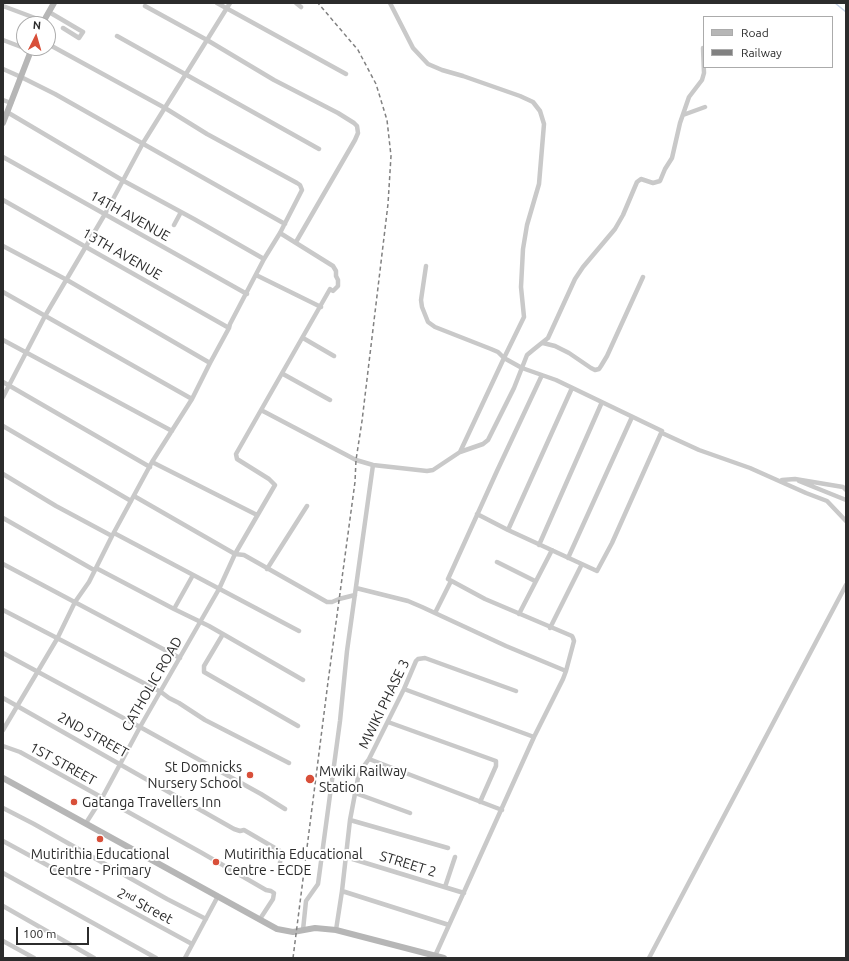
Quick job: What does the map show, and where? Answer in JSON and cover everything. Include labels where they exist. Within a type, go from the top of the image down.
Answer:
[{"type":"main road","points":[[47,16],[54,3]]},
{"type":"main road","points":[[3,123],[21,77],[26,56]]},
{"type":"main road","points":[[3,778],[282,930],[297,932],[315,928],[336,930],[444,958]]},
{"type":"street","points":[[217,3],[346,74]]},
{"type":"street","points":[[3,397],[45,316],[105,214],[143,143],[230,3]]},
{"type":"street","points":[[296,3],[301,6]]},
{"type":"street","points":[[390,3],[413,48],[428,64],[520,96],[533,102],[540,111],[544,124],[538,184],[527,225],[523,249],[521,288],[524,317],[489,388],[466,442],[460,452]]},
{"type":"street","points":[[3,6],[28,16]]},
{"type":"street","points":[[145,6],[207,40],[274,80],[338,113],[357,126],[358,133],[355,140],[296,242]]},
{"type":"street","points":[[49,12],[83,32],[79,38],[63,28]]},
{"type":"street","points":[[117,36],[319,149]]},
{"type":"street","points":[[3,40],[16,44]]},
{"type":"street","points":[[3,730],[57,639],[75,602],[89,582],[113,534],[151,465],[192,399],[264,259],[285,224],[302,190],[300,185],[207,134],[165,108],[56,48]]},
{"type":"street","points":[[280,233],[336,268],[338,286],[333,291],[330,289],[321,308],[261,410],[356,460],[373,465],[427,471],[433,470],[460,452],[483,444],[488,440],[514,388],[527,356],[548,338],[575,279],[616,229],[637,182],[641,179],[653,183],[660,181],[672,158],[680,122],[689,97],[702,80],[704,68]]},
{"type":"street","points":[[3,69],[21,77],[143,143],[285,224]]},
{"type":"street","points":[[3,100],[11,103]]},
{"type":"street","points":[[683,115],[705,106]]},
{"type":"street","points":[[7,112],[122,180],[182,212],[264,259]]},
{"type":"street","name":"14TH AVENUE","points":[[3,157],[247,294]]},
{"type":"street","name":"13TH AVENUE","points":[[3,200],[229,328]]},
{"type":"street","points":[[174,225],[182,212]]},
{"type":"street","points":[[3,246],[67,280],[210,363]]},
{"type":"street","points":[[426,266],[421,300],[422,307],[428,322],[435,327],[498,352],[504,358],[522,368],[572,388],[699,450],[750,468],[827,501],[846,521]]},
{"type":"street","points":[[256,275],[321,308]]},
{"type":"street","points":[[543,343],[555,346],[569,353],[595,370],[599,369],[607,356],[643,277]]},
{"type":"street","points":[[3,292],[192,399]]},
{"type":"street","points":[[303,338],[334,356]]},
{"type":"street","points":[[3,340],[172,431]]},
{"type":"street","points":[[283,374],[330,400]]},
{"type":"street","points":[[435,956],[534,737],[556,695],[566,671],[574,639],[572,636],[550,628],[485,599],[451,582],[448,578],[542,375]]},
{"type":"street","points":[[3,382],[151,465],[257,515]]},
{"type":"street","points":[[508,530],[572,388]]},
{"type":"street","points":[[539,545],[602,402]]},
{"type":"street","name":"CATHOLIC ROAD","points":[[86,823],[102,798],[140,727],[219,589],[235,554],[276,485],[236,457],[236,454],[261,410]]},
{"type":"street","points":[[568,558],[632,417]]},
{"type":"street","points":[[3,426],[131,502]]},
{"type":"street","points":[[477,514],[539,545],[598,571],[662,433]]},
{"type":"street","points":[[302,930],[306,901],[318,884],[340,721],[347,651],[373,465]]},
{"type":"street","points":[[3,474],[56,506],[193,575],[299,631]]},
{"type":"street","points":[[780,480],[794,479],[843,488],[846,490]]},
{"type":"street","points":[[794,479],[846,500]]},
{"type":"street","points":[[134,496],[235,554],[244,555],[327,602],[332,602],[355,595]]},
{"type":"street","points":[[267,569],[307,506]]},
{"type":"street","points":[[3,518],[95,569],[223,634],[303,680]]},
{"type":"street","points":[[519,614],[552,550]]},
{"type":"street","points":[[497,562],[535,581]]},
{"type":"street","points":[[3,564],[180,658]]},
{"type":"street","points":[[550,628],[582,564]]},
{"type":"street","points":[[174,609],[193,575]]},
{"type":"street","points":[[435,613],[451,582]]},
{"type":"street","points":[[648,958],[846,585]]},
{"type":"street","points":[[356,588],[408,601],[506,646],[566,671]]},
{"type":"street","points":[[3,610],[161,692],[206,720],[289,763]]},
{"type":"street","points":[[223,634],[204,666],[204,672],[298,726]]},
{"type":"street","points":[[3,652],[261,794],[285,809]]},
{"type":"street","name":"MWIKI PHASE 3","points":[[336,930],[350,820],[361,770],[369,759],[388,722],[416,661],[421,658],[516,691]]},
{"type":"street","points":[[404,689],[534,737]]},
{"type":"street","name":"2ND STREET","points":[[3,698],[234,829],[240,831],[244,830],[280,852],[280,870]]},
{"type":"street","points":[[388,722],[496,762],[496,766],[480,802]]},
{"type":"street","name":"1ST STREET","points":[[3,746],[20,752],[266,890],[274,893],[273,899],[260,919]]},
{"type":"street","points":[[369,759],[502,810]]},
{"type":"street","points":[[355,793],[410,813]]},
{"type":"street","points":[[3,808],[206,919]]},
{"type":"street","points":[[350,820],[448,848]]},
{"type":"street","name":"2ⁿᵈ Street","points":[[3,841],[192,944]]},
{"type":"street","name":"STREET 2","points":[[346,857],[464,893]]},
{"type":"street","points":[[445,887],[455,857]]},
{"type":"street","points":[[3,873],[156,958]]},
{"type":"street","points":[[342,891],[450,925]]},
{"type":"street","points":[[185,958],[218,896]]},
{"type":"street","points":[[3,906],[94,958]]},
{"type":"street","points":[[3,940],[34,958]]},
{"type":"waterway","points":[[835,3],[846,12]]},
{"type":"railway","points":[[293,958],[355,482],[356,460],[388,204],[391,156],[387,120],[376,84],[358,50],[318,3]]},
{"type":"place","name":"St Domnicks Nursery School","points":[[250,775]]},
{"type":"place","name":"Mwiki Railway Station","points":[[310,779]]},
{"type":"place","name":"Gatanga Travellers Inn","points":[[74,802]]},
{"type":"place","name":"Mutirithia Educational Centre - Primary","points":[[100,839]]},
{"type":"place","name":"Mutirithia Educational Centre - ECDE","points":[[216,862]]}]
